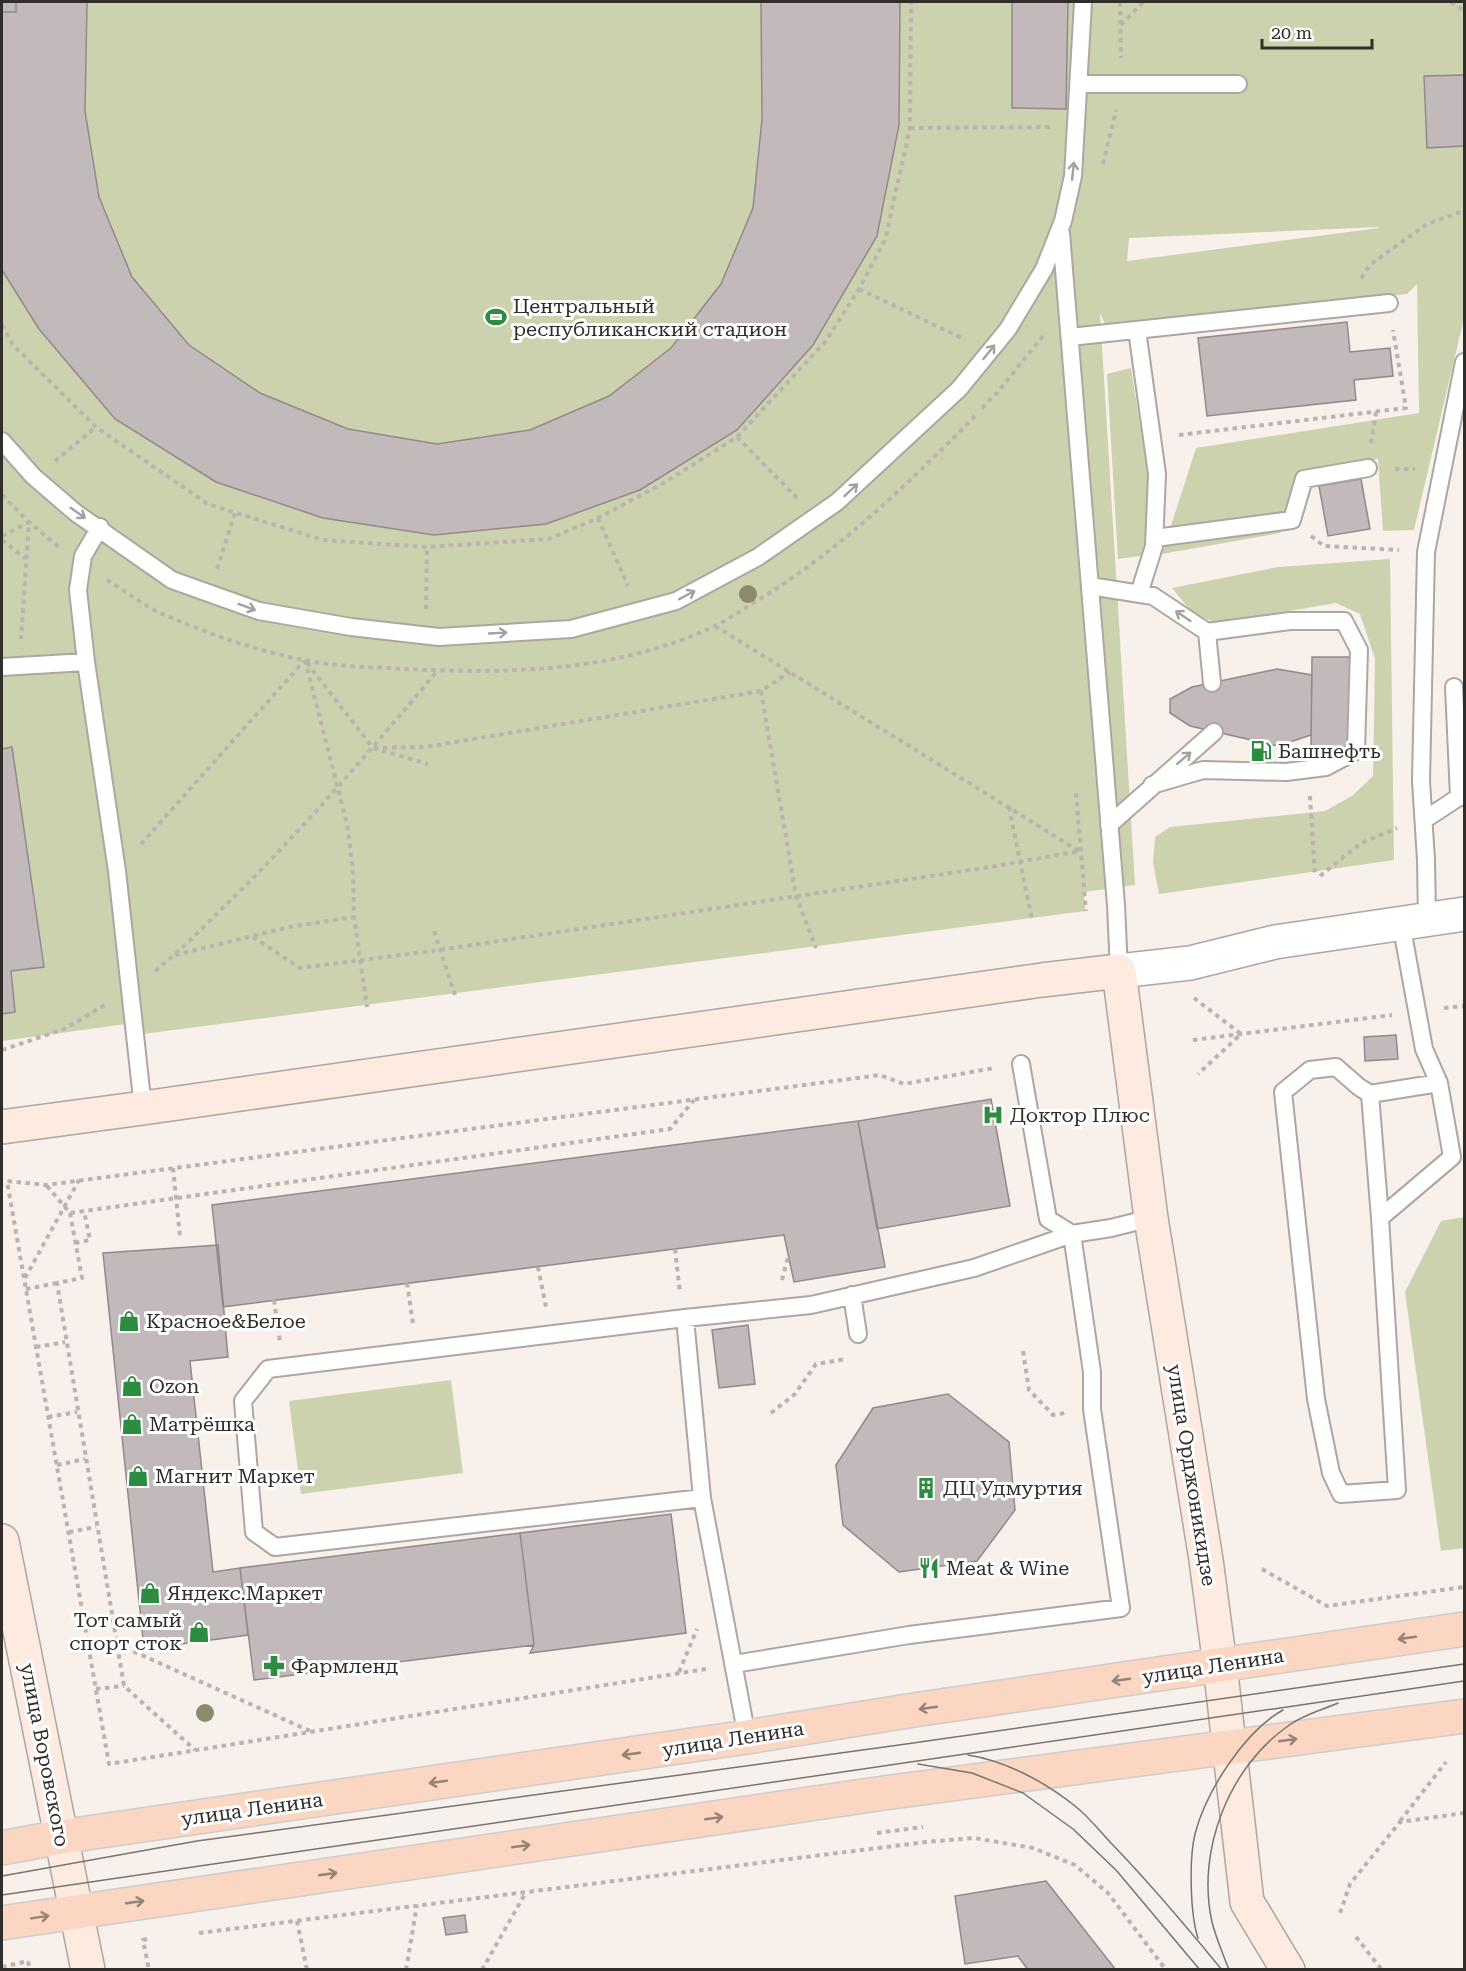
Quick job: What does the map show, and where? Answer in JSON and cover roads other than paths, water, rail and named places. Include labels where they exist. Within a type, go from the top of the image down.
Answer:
[{"type":"main road","points":[[2,1127],[1031,981],[1119,971]]},
{"type":"main road","name":"улица Орджоникидзе","points":[[1119,971],[1151,1218],[1204,1548],[1230,1747],[1247,1902],[1288,1970]]},
{"type":"main road","name":"улица Воровского","points":[[2,1541],[88,1970]]},
{"type":"main road","name":"улица Ленина","points":[[2,1848],[60,1837],[1464,1629]]},
{"type":"main road","points":[[2,1923],[872,1795],[1464,1716]]},
{"type":"street","points":[[1119,971],[1190,963],[1275,942],[1464,914]]},
{"type":"lane","points":[[2,441],[33,476],[76,513],[100,527],[172,579],[260,611],[351,627],[439,637],[571,629],[676,601],[758,557],[837,502],[959,389],[1008,328],[1044,269],[1061,228],[1073,176],[1083,2]]},
{"type":"lane","points":[[1079,84],[1238,84]]},
{"type":"lane","points":[[1061,228],[1116,905],[1119,971]]},
{"type":"lane","points":[[1070,337],[1389,303]]},
{"type":"lane","points":[[1137,330],[1157,474],[1154,546],[1139,594]]},
{"type":"lane","points":[[1380,1218],[1452,1157],[1438,1083],[1424,1049],[1417,1011],[1414,921],[1424,820],[1421,781],[1426,552],[1464,362]]},
{"type":"lane","points":[[1155,538],[1292,520],[1304,479],[1368,468]]},
{"type":"lane","points":[[100,527],[83,556],[78,590],[86,662],[117,871],[144,1108]]},
{"type":"lane","points":[[1090,586],[1153,596],[1207,632],[1290,621],[1344,621],[1359,650],[1356,751],[1326,767],[1286,772],[1203,770],[1152,785]]},
{"type":"lane","points":[[1207,632],[1212,683]]},
{"type":"lane","points":[[2,667],[86,662]]},
{"type":"lane","points":[[1424,820],[1462,797],[1454,687]]},
{"type":"lane","points":[[1109,825],[1214,732]]},
{"type":"lane","points":[[734,1664],[909,1635],[1122,1608],[1092,1409],[1092,1372],[1072,1234],[1048,1219],[1021,1064]]},
{"type":"lane","points":[[1370,1094],[1397,1490],[1341,1494],[1331,1473],[1316,1399],[1283,1092],[1310,1070],[1336,1067],[1370,1094],[1438,1083]]},
{"type":"lane","points":[[702,1498],[275,1547],[254,1532],[243,1401],[268,1368],[811,1305],[974,1268],[1072,1234],[1111,1228],[1151,1218]]},
{"type":"lane","points":[[852,1295],[858,1334]]},
{"type":"lane","points":[[686,1318],[702,1498],[747,1737]]},
{"type":"tram line","points":[[2,1876],[197,1841],[899,1745],[1464,1664]]},
{"type":"tram line","points":[[2,1895],[1464,1681]]},
{"type":"tram line","points":[[1229,1970],[1212,1922],[1208,1895],[1213,1840],[1222,1813],[1234,1787],[1249,1764],[1267,1743],[1299,1719],[1338,1703]]},
{"type":"tram line","points":[[1198,1938],[1193,1915],[1191,1871],[1193,1844],[1200,1817],[1218,1781],[1241,1747],[1255,1732],[1283,1710]]},
{"type":"tram line","points":[[968,1755],[1011,1767],[1051,1789],[1080,1810],[1154,1889],[1222,1970]]},
{"type":"tram line","points":[[918,1764],[972,1773],[1023,1793],[1073,1829],[1116,1870],[1200,1970]]},
{"type":"place","name":"Центральный республиканский стадион","points":[[496,317]]},
{"type":"place","name":"Башнефть","points":[[1261,751]]},
{"type":"place","name":"Доктор Плюс","points":[[993,1115]]},
{"type":"place","name":"Красное&Белое","points":[[129,1321]]},
{"type":"place","name":"Ozon","points":[[132,1386]]},
{"type":"place","name":"Матрёшка","points":[[132,1424]]},
{"type":"place","name":"Магнит Маркет","points":[[138,1476]]},
{"type":"place","name":"ДЦ Удмуртия","points":[[926,1488]]},
{"type":"place","name":"Meat & Wine","points":[[929,1568]]},
{"type":"place","name":"Яндекс.Маркет","points":[[150,1593]]},
{"type":"place","name":"Тот самый спорт сток","points":[[199,1632]]},
{"type":"place","name":"Фармленд","points":[[274,1666]]}]
